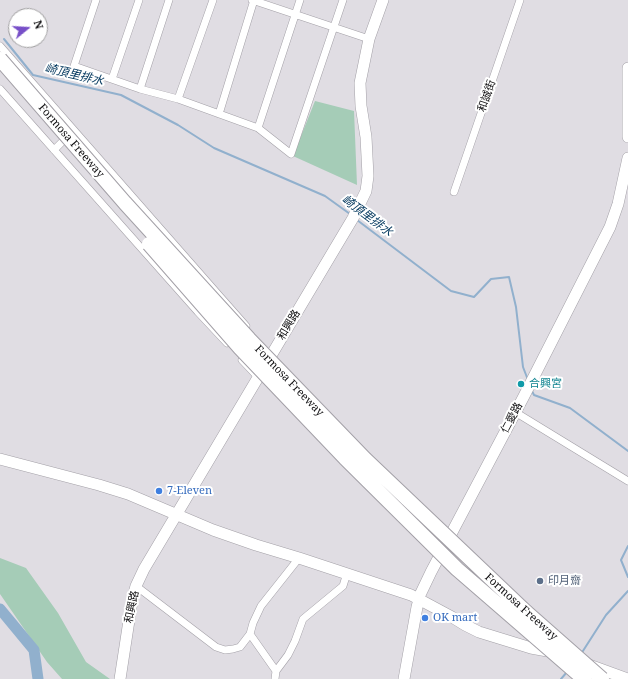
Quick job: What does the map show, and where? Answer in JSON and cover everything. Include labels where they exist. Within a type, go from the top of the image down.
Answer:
[{"type":"highway","name":"Formosa Freeway","points":[[0,59],[130,209],[249,339],[365,459],[526,612],[602,679]]},
{"type":"highway","name":"Formosa Freeway","points":[[0,74],[240,348],[345,458],[456,568],[584,679]]},
{"type":"street","points":[[96,0],[74,66],[140,89],[178,99],[258,128],[291,154],[343,0]]},
{"type":"street","points":[[112,79],[139,0]]},
{"type":"street","points":[[140,89],[169,0]]},
{"type":"street","points":[[178,99],[213,0]]},
{"type":"street","points":[[219,114],[253,0],[369,39]]},
{"type":"street","points":[[258,128],[300,0]]},
{"type":"street","name":"和興路","points":[[120,679],[132,601],[136,586],[144,570],[353,218],[366,191],[368,176],[366,138],[361,106],[360,82],[369,39],[383,0]]},
{"type":"street","name":"和誠街","points":[[454,192],[520,0]]},
{"type":"street","points":[[0,46],[272,354]]},
{"type":"street","points":[[628,68],[628,137]]},
{"type":"street","points":[[2,91],[198,312],[258,377]]},
{"type":"street","points":[[54,150],[74,130]]},
{"type":"street","name":"仁愛路","points":[[404,679],[416,607],[433,567],[524,396],[610,227],[618,204],[628,158]]},
{"type":"street","points":[[198,312],[216,292]]},
{"type":"street","points":[[515,412],[628,481]]},
{"type":"street","points":[[0,459],[128,494],[213,530],[411,595],[479,632],[531,648],[548,650],[628,679]]},
{"type":"street","points":[[136,586],[216,647],[225,650],[233,649],[240,647],[250,634],[260,606],[299,558]]},
{"type":"street","points":[[275,679],[276,671],[288,655],[303,619],[343,586],[347,573]]},
{"type":"street","points":[[250,634],[276,671]]},
{"type":"green space","points":[[315,101],[354,111],[357,185],[293,156]]},
{"type":"green space","points":[[0,558],[26,568],[58,613],[86,662],[110,679],[62,679],[47,662],[0,594]]},
{"type":"waterway","name":"崎頂里排水","points":[[4,39],[33,75],[121,95],[178,125],[214,148],[325,196],[350,214]]},
{"type":"waterway","name":"崎頂里排水","points":[[357,220],[451,291],[474,297],[491,279],[509,277],[516,307],[523,367],[528,380]]},
{"type":"waterway","name":"崎頂里排水","points":[[531,389],[534,395],[570,408],[628,451]]},
{"type":"waterway","points":[[628,546],[621,560],[628,577]]},
{"type":"waterway","points":[[581,654],[606,615],[628,591]]},
{"type":"waterway","points":[[0,609],[34,650],[38,679]]},
{"type":"waterway","points":[[561,679],[567,672]]},
{"type":"place","name":"合興宮","points":[[521,384]]},
{"type":"place","name":"7-Eleven","points":[[159,491]]},
{"type":"place","name":"印月齋","points":[[540,581]]},
{"type":"place","name":"OK mart","points":[[425,618]]}]
